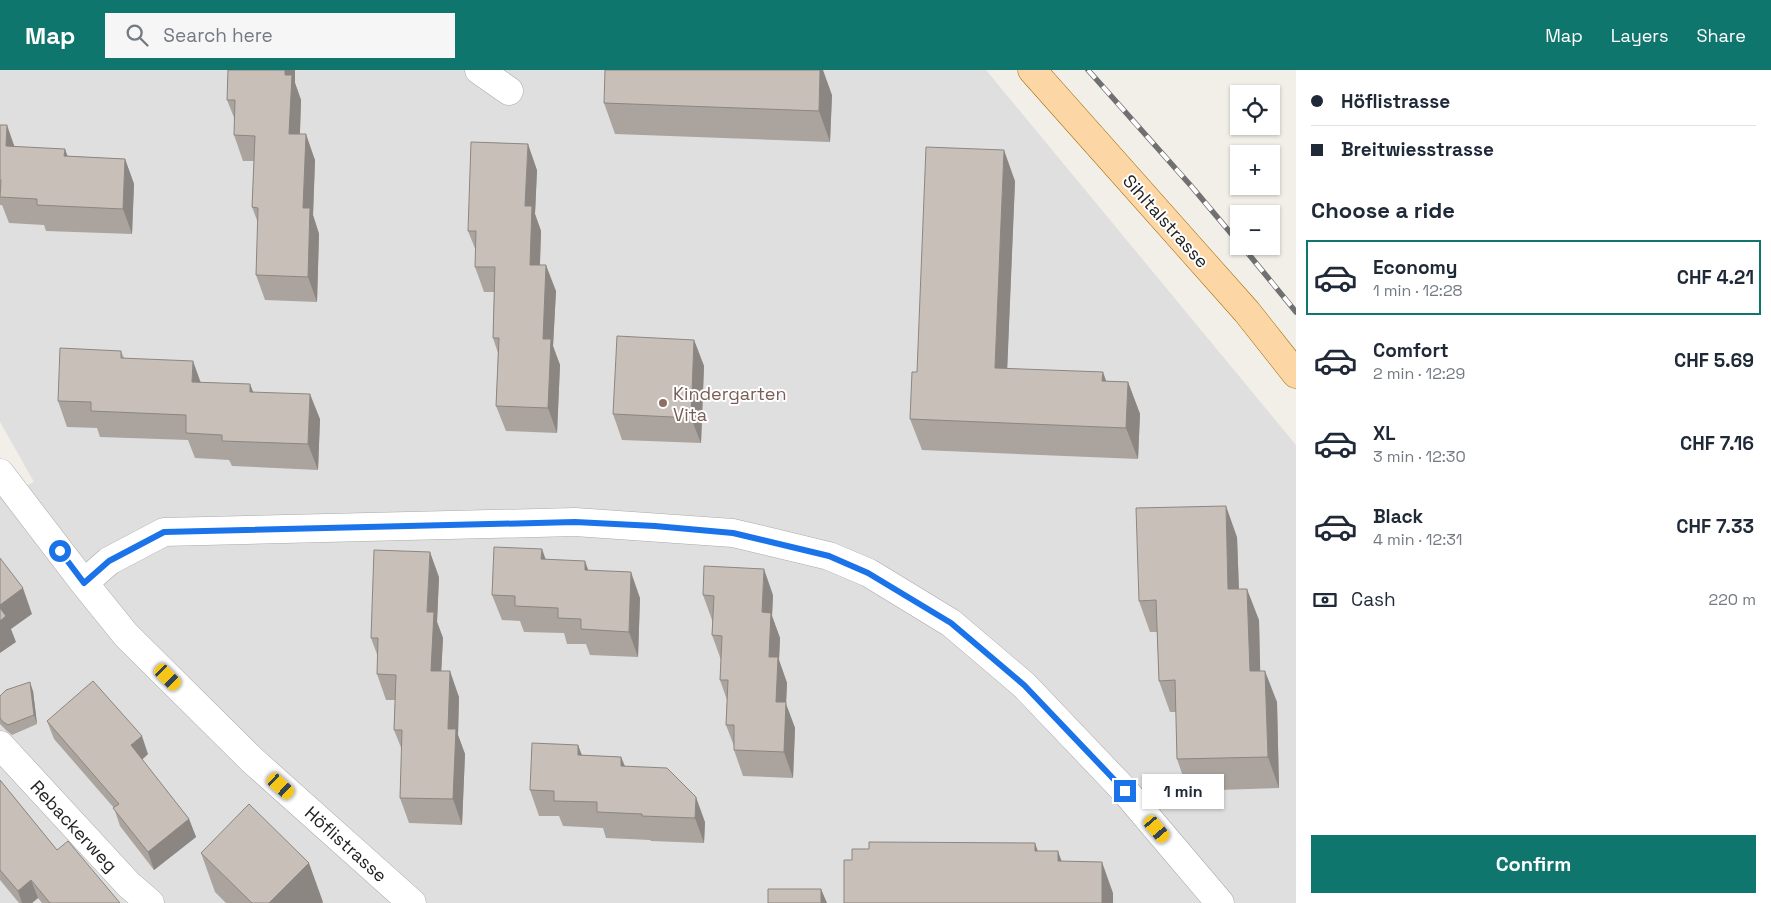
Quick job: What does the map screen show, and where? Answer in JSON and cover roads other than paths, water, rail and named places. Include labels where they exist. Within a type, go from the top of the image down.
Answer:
[{"type":"main road","name":"Sihltalstrasse","points":[[1032,70],[1247,312],[1296,374]]},
{"type":"street","points":[[479,70],[509,90]]},
{"type":"street","name":"Höflistrasse","points":[[0,473],[126,635],[252,760],[412,903]]},
{"type":"street","points":[[84,583],[109,561],[164,532],[575,522],[655,526],[733,533],[829,556],[868,573],[951,623],[1024,685],[1125,791],[1220,903]]},
{"type":"street","name":"Rebackerweg","points":[[0,745],[129,886],[150,903]]},
{"type":"railway","points":[[1088,70],[1230,232]]},
{"type":"railway","points":[[1249,255],[1296,312]]},
{"type":"place","name":"Kindergarten Vita","points":[[663,403]]}]
